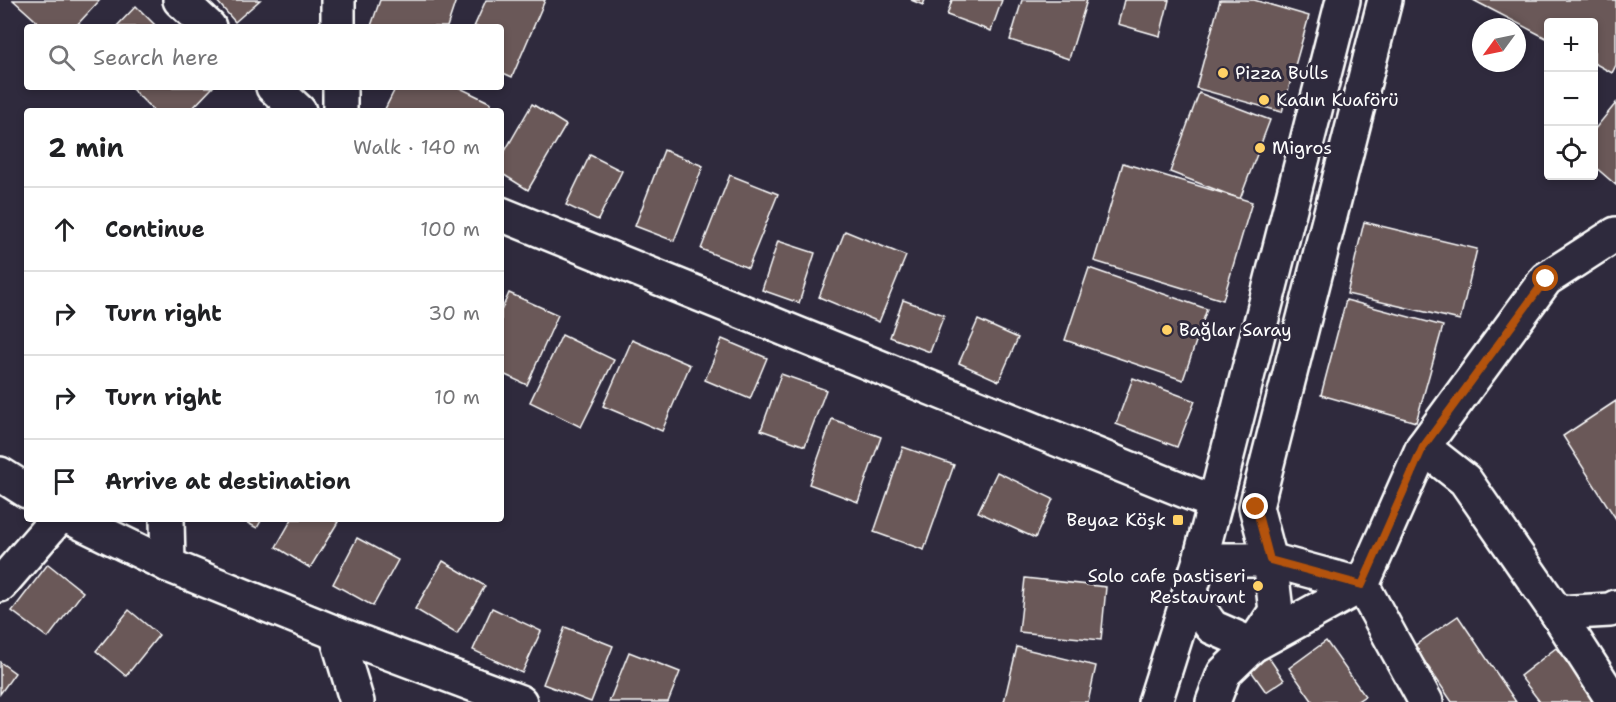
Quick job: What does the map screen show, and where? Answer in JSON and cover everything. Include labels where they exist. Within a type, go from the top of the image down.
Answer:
[{"type":"street","points":[[180,0],[205,24]]},
{"type":"street","points":[[338,0],[338,24]]},
{"type":"street","points":[[1155,702],[1200,560],[1343,0]]},
{"type":"street","points":[[1213,702],[1224,673],[1253,645],[1276,611],[1270,560],[1256,507],[1385,0]]},
{"type":"street","points":[[276,90],[296,108]]},
{"type":"street","points":[[340,90],[340,108]]},
{"type":"street","points":[[504,215],[1215,503]]},
{"type":"street","points":[[1253,645],[1362,585],[1423,447],[1546,279],[1616,234]]},
{"type":"street","points":[[1423,447],[1465,480],[1557,612],[1614,702]]},
{"type":"street","points":[[0,474],[24,489]]},
{"type":"street","points":[[0,585],[54,522]]},
{"type":"street","points":[[79,522],[168,565],[336,633],[520,702]]},
{"type":"street","points":[[167,522],[168,565]]},
{"type":"street","points":[[1200,560],[1270,560],[1362,585],[1426,702]]},
{"type":"street","points":[[1189,595],[1212,627],[1253,645]]},
{"type":"street","points":[[1557,612],[1610,610],[1616,607]]},
{"type":"street","points":[[336,633],[357,702]]},
{"type":"building","points":[[13,0],[100,0],[78,24],[40,24]]},
{"type":"building","points":[[216,0],[260,0],[235,22]]},
{"type":"building","points":[[380,0],[456,0],[448,24],[372,24]]},
{"type":"building","points":[[486,0],[545,0],[512,77],[504,73],[504,24],[475,24]]},
{"type":"building","points":[[911,0],[925,0],[923,5]]},
{"type":"building","points":[[952,0],[1002,0],[991,31],[947,15]]},
{"type":"building","points":[[1022,0],[1087,0],[1069,59],[1010,40]]},
{"type":"building","points":[[1124,0],[1169,0],[1160,36],[1118,24]]},
{"type":"building","points":[[1220,0],[1254,0],[1309,16],[1282,112],[1196,88]]},
{"type":"building","points":[[1473,0],[1616,0],[1616,65],[1612,73],[1598,65],[1598,18],[1544,18],[1544,37],[1526,28],[1526,18],[1508,18]]},
{"type":"building","points":[[136,6],[154,24],[119,24]]},
{"type":"building","points":[[133,90],[210,90],[193,108],[151,108]]},
{"type":"building","points":[[394,90],[464,90],[491,103],[489,108],[386,108]]},
{"type":"building","points":[[1199,93],[1270,120],[1240,199],[1170,172]]},
{"type":"building","points":[[1616,103],[1616,185],[1598,169],[1598,125]]},
{"type":"building","points":[[532,104],[566,125],[528,190],[504,175],[504,153]]},
{"type":"building","points":[[664,150],[703,166],[674,241],[635,226]]},
{"type":"building","points":[[590,155],[622,171],[598,220],[566,205]]},
{"type":"building","points":[[1123,163],[1252,202],[1223,300],[1094,261]]},
{"type":"building","points":[[730,175],[778,194],[748,268],[701,249]]},
{"type":"building","points":[[1364,222],[1477,249],[1460,320],[1347,294]]},
{"type":"building","points":[[845,231],[906,256],[879,322],[819,297]]},
{"type":"building","points":[[778,241],[815,253],[799,303],[762,290]]},
{"type":"building","points":[[1089,268],[1207,309],[1183,380],[1065,340]]},
{"type":"building","points":[[509,293],[558,315],[527,385],[504,374],[504,304]]},
{"type":"building","points":[[903,300],[944,315],[930,352],[890,337]]},
{"type":"building","points":[[1346,300],[1443,326],[1416,422],[1321,395]]},
{"type":"building","points":[[978,320],[1018,338],[999,381],[959,363]]},
{"type":"building","points":[[562,335],[614,360],[581,427],[530,402]]},
{"type":"building","points":[[722,339],[767,358],[750,399],[705,380]]},
{"type":"building","points":[[632,340],[690,365],[662,431],[603,406]]},
{"type":"building","points":[[781,374],[826,390],[805,446],[761,430]]},
{"type":"building","points":[[1133,378],[1195,401],[1177,447],[1116,424]]},
{"type":"building","points":[[1616,401],[1616,519],[1563,436]]},
{"type":"building","points":[[832,419],[881,437],[858,502],[809,484]]},
{"type":"building","points":[[903,447],[954,465],[924,550],[874,532]]},
{"type":"building","points":[[997,472],[1053,499],[1035,538],[978,512]]},
{"type":"building","points":[[246,522],[260,522],[257,528]]},
{"type":"building","points":[[290,522],[338,522],[310,568],[276,547]]},
{"type":"building","points":[[357,538],[398,560],[373,606],[333,584]]},
{"type":"building","points":[[443,561],[485,586],[457,634],[415,609]]},
{"type":"building","points":[[48,564],[83,592],[48,638],[12,611]]},
{"type":"building","points":[[1025,578],[1106,587],[1101,640],[1019,632]]},
{"type":"building","points":[[492,608],[541,631],[522,673],[473,650]]},
{"type":"building","points":[[129,610],[159,635],[126,676],[96,651]]},
{"type":"building","points":[[1458,616],[1516,702],[1452,702],[1414,646]]},
{"type":"building","points":[[565,627],[613,646],[591,702],[543,684]]},
{"type":"building","points":[[1326,641],[1365,696],[1356,702],[1313,702],[1289,668]]},
{"type":"building","points":[[1017,647],[1096,666],[1088,702],[1004,702]]},
{"type":"building","points":[[1556,648],[1597,702],[1540,702],[1520,676]]},
{"type":"building","points":[[629,652],[680,672],[668,702],[609,702]]},
{"type":"building","points":[[1267,655],[1284,680],[1266,692],[1249,668]]},
{"type":"building","points":[[0,662],[15,673],[0,694]]},
{"type":"place","name":"Pizza Bulls","points":[[1223,73]]},
{"type":"place","name":"Kadın Kuaförü","points":[[1264,100]]},
{"type":"place","name":"Migros","points":[[1260,148]]},
{"type":"place","name":"Bağlar Saray","points":[[1167,330]]},
{"type":"place","name":"Beyaz Köşk","points":[[1178,520]]},
{"type":"place","name":"Solo cafe pastiseri Restaurant","points":[[1258,586]]},
{"type":"route","points":[[1256,507],[1270,560],[1362,585],[1423,447],[1546,279]]}]
